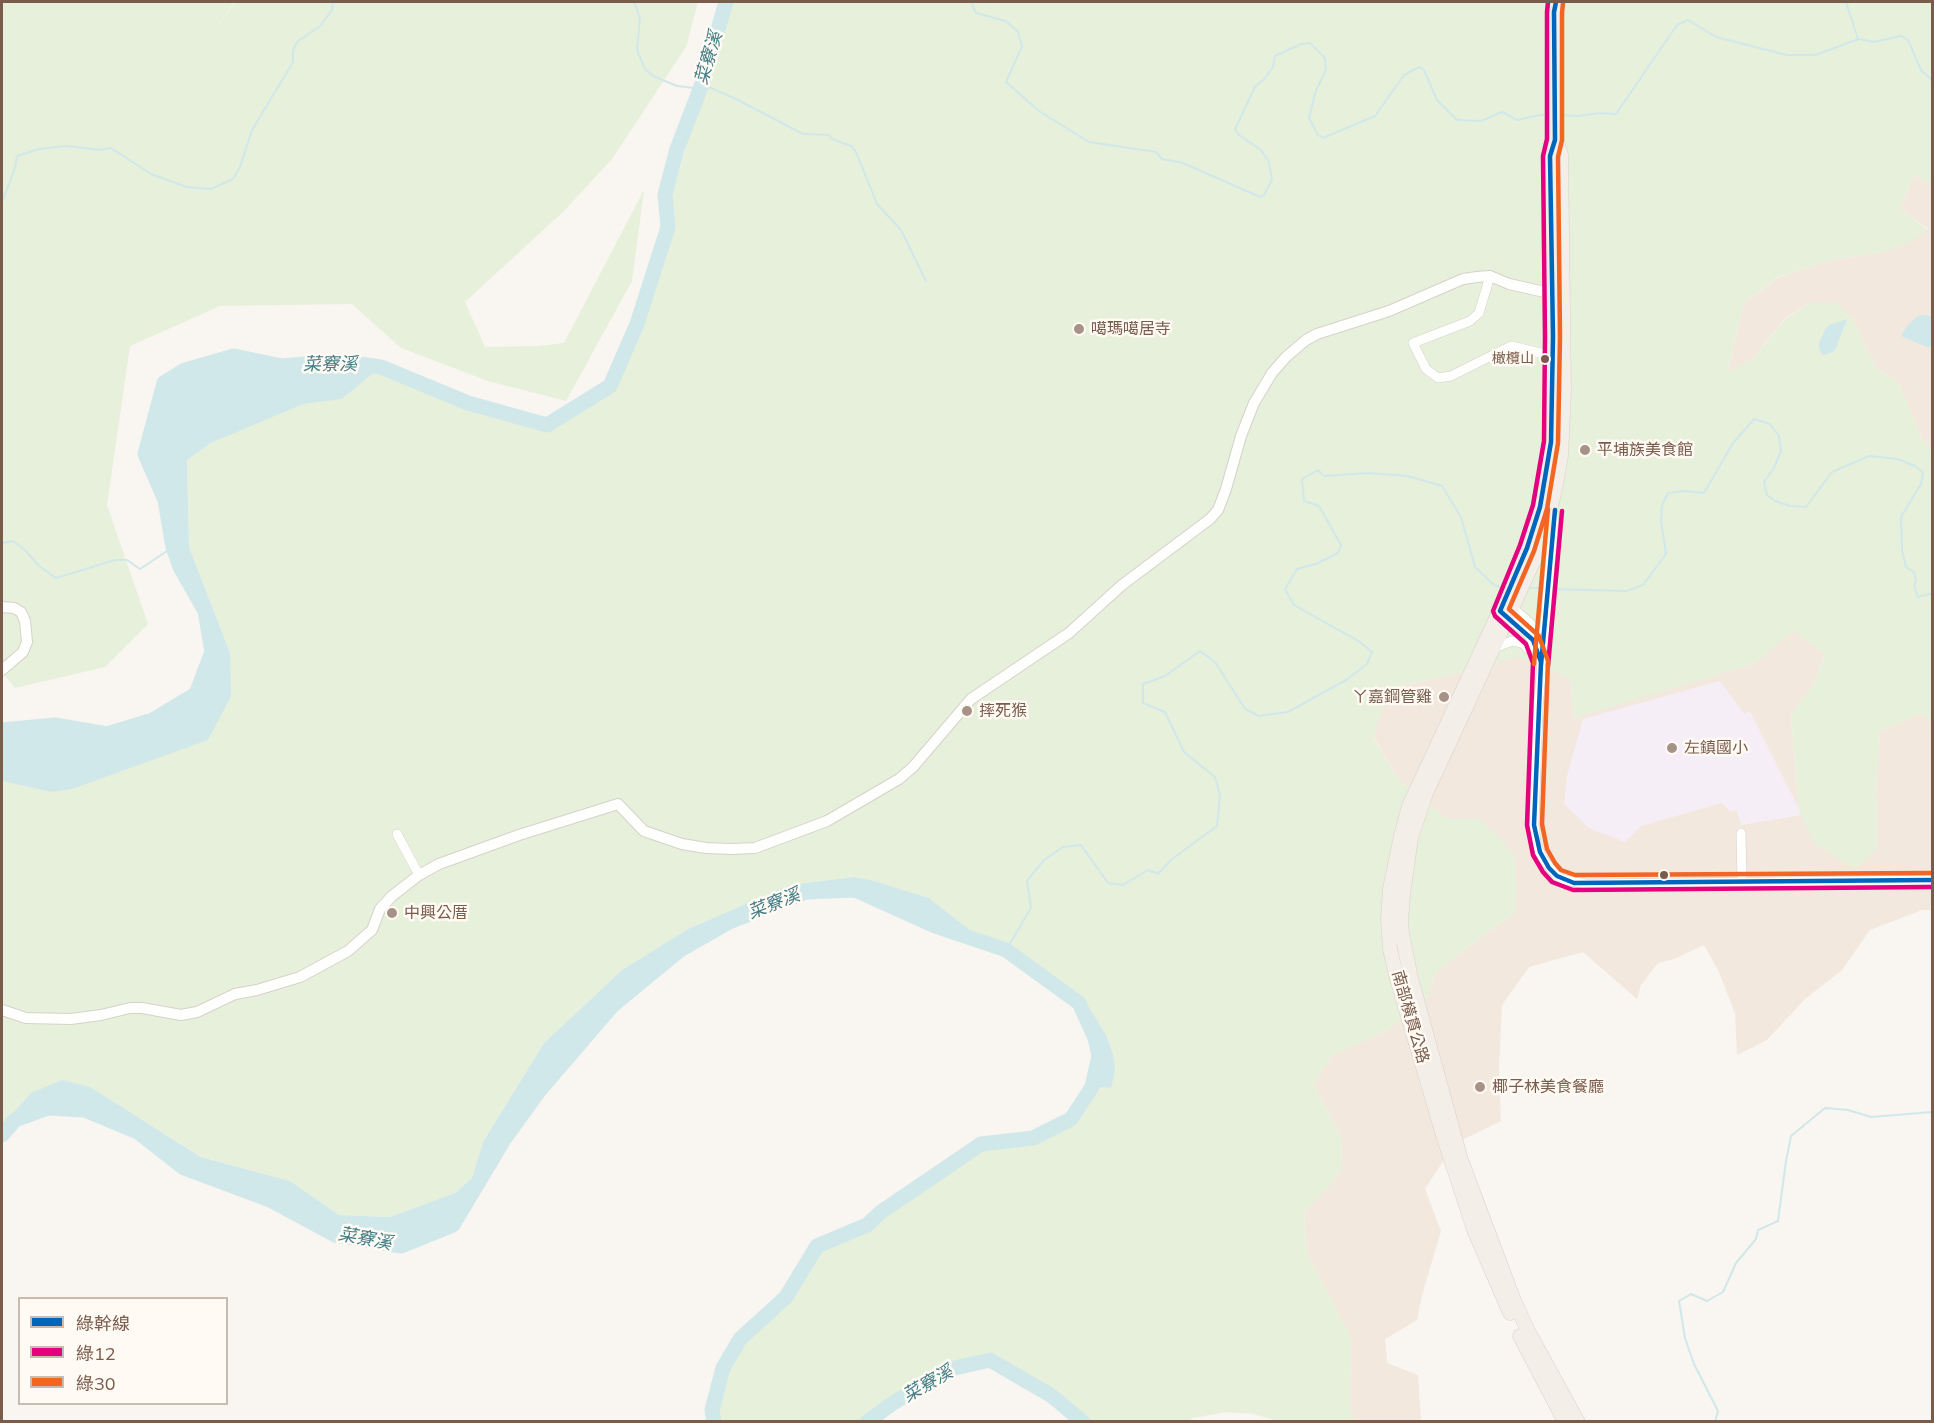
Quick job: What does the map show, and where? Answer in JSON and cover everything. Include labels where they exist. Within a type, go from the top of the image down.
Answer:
[{"type":"main road","points":[[1505,611],[1538,551],[1546,528],[1555,489],[1564,417],[1550,156],[1555,137],[1554,12],[1556,2]]},
{"type":"main road","points":[[1538,551],[1540,507],[1549,460],[1558,295]]},
{"type":"main road","name":"南部橫貫公路","points":[[1505,611],[1494,648],[1409,806],[1390,889],[1388,919],[1390,950],[1443,1135],[1474,1230],[1504,1300],[1565,1422]]},
{"type":"main road","name":"南部橫貫公路","points":[[1505,611],[1441,747],[1411,838],[1403,894],[1402,928],[1411,978],[1461,1160],[1500,1268],[1528,1331],[1578,1422]]},
{"type":"street","points":[[1490,276],[1479,313],[1470,321],[1413,343],[1426,369],[1438,378],[1451,376],[1511,346],[1553,356]]},
{"type":"street","points":[[2,1010],[26,1018],[71,1019],[130,1008],[181,1015],[197,1012],[235,994],[300,977],[348,951],[372,930],[380,909],[392,896],[419,875],[457,857],[618,804],[644,831],[652,835],[682,844],[731,849],[755,848],[785,838],[846,811],[899,779],[913,767],[971,699],[1069,633],[1122,585],[1210,519],[1218,510],[1226,489],[1241,436],[1254,403],[1272,373],[1295,349],[1317,334],[1389,311],[1463,279],[1490,276],[1509,284],[1558,295]]},
{"type":"street","points":[[1538,551],[1546,601],[1534,825],[1536,844],[1549,868],[1557,876],[1574,883],[1932,880]]},
{"type":"street","points":[[2,607],[14,608],[21,612],[27,630],[27,642],[23,652],[2,670]]},
{"type":"street","points":[[1505,611],[1531,624],[1543,642]]},
{"type":"street","points":[[1505,611],[1533,640],[1541,662]]},
{"type":"street","points":[[1494,648],[1512,641],[1522,643],[1541,662]]},
{"type":"street","points":[[1741,833],[1742,881]]},
{"type":"street","points":[[397,834],[419,875]]},
{"type":"shaded area","points":[[1914,175],[1932,185],[1932,450],[1923,441],[1898,382],[1876,368],[1851,316],[1810,303],[1785,318],[1753,359],[1727,374],[1744,303],[1779,277],[1831,260],[1889,251],[1928,229],[1900,209]]},
{"type":"shaded area","points":[[1793,630],[1825,654],[1814,684],[1791,715],[1799,810],[1877,849],[1876,791],[1880,731],[1921,713],[1932,723],[1932,910],[1922,910],[1870,930],[1842,970],[1805,999],[1767,1040],[1737,1055],[1735,1013],[1719,972],[1704,945],[1674,959],[1658,963],[1641,985],[1637,999],[1583,952],[1529,967],[1502,1005],[1499,1068],[1501,1121],[1454,1144],[1425,1189],[1441,1231],[1417,1320],[1385,1339],[1387,1363],[1418,1375],[1421,1421],[1354,1421],[1350,1405],[1351,1337],[1307,1254],[1304,1214],[1342,1170],[1341,1136],[1313,1085],[1332,1055],[1388,1030],[1427,997],[1437,971],[1516,912],[1481,819],[1448,819],[1399,780],[1373,736],[1389,688],[1456,674],[1518,656],[1570,678],[1574,717],[1755,663]]},
{"type":"shaded area","name":"左鎮國小","points":[[1720,681],[1744,714],[1750,711],[1802,815],[1741,825],[1737,810],[1730,812],[1722,803],[1641,826],[1625,842],[1589,828],[1564,804],[1567,776],[1583,719]]},
{"type":"green space","points":[[2,2],[235,2],[209,36],[236,2],[698,2],[686,47],[612,159],[564,211],[465,302],[485,347],[564,343],[644,190],[632,281],[566,401],[488,381],[401,348],[352,304],[220,306],[130,346],[107,505],[148,624],[105,667],[15,688],[2,672]]},
{"type":"green space","points":[[726,2],[1932,2],[1932,185],[1914,175],[1900,209],[1928,230],[1910,242],[1889,251],[1831,260],[1778,277],[1744,303],[1727,373],[1753,359],[1785,319],[1810,303],[1834,302],[1851,316],[1876,368],[1898,382],[1923,441],[1932,450],[1932,723],[1921,713],[1880,731],[1876,791],[1877,849],[1855,870],[1813,842],[1799,810],[1791,715],[1814,684],[1825,654],[1793,631],[1755,663],[1574,718],[1570,678],[1518,657],[1456,674],[1389,688],[1373,737],[1399,780],[1448,819],[1481,819],[1515,855],[1516,912],[1437,971],[1427,997],[1388,1030],[1332,1055],[1313,1085],[1341,1136],[1342,1171],[1304,1214],[1307,1254],[1351,1337],[1350,1405],[1354,1421],[1278,1421],[1254,1414],[1226,1412],[1188,1421],[1083,1421],[1052,1396],[990,1360],[950,1369],[867,1421],[714,1421],[712,1410],[723,1368],[740,1339],[786,1297],[817,1246],[867,1225],[881,1212],[981,1144],[1033,1138],[1071,1119],[1092,1087],[1111,1088],[1113,1054],[1106,1035],[1094,1015],[1072,990],[1052,980],[1001,942],[975,934],[929,898],[871,880],[854,877],[789,885],[688,929],[622,970],[544,1043],[483,1142],[472,1178],[455,1193],[390,1217],[339,1215],[290,1181],[202,1157],[90,1088],[31,1093],[2,1125],[2,781],[51,792],[208,740],[230,653],[189,547],[187,460],[211,443],[303,403],[342,399],[381,367],[468,403],[547,425],[610,386],[637,324]]},
{"type":"water","points":[[1918,316],[1932,317],[1932,343],[1929,348],[1901,336],[1907,326]]},
{"type":"water","points":[[1847,319],[1836,348],[1833,352],[1824,355],[1820,352],[1819,343],[1825,330],[1829,325]]},
{"type":"water","points":[[234,356],[282,366],[338,361],[381,367],[342,399],[303,404],[211,443],[187,460],[189,547],[230,653],[231,696],[208,740],[72,789],[51,792],[2,781],[2,730],[55,725],[107,734],[153,720],[196,694],[212,652],[205,611],[180,567],[173,547],[165,500],[145,454],[164,383],[185,370]]},
{"type":"water","points":[[854,877],[929,898],[975,934],[1001,942],[1052,980],[1072,990],[1094,1015],[1106,1035],[1113,1054],[1115,1071],[1111,1088],[1092,1087],[1099,1056],[1095,1038],[1079,1003],[1006,951],[935,926],[855,890],[806,892],[729,922],[680,950],[612,1006],[539,1091],[505,1138],[453,1225],[401,1246],[335,1235],[270,1200],[184,1168],[138,1132],[85,1110],[48,1108],[15,1120],[2,1135],[2,1125],[31,1093],[62,1080],[90,1087],[201,1157],[290,1181],[339,1215],[390,1217],[455,1193],[472,1178],[483,1142],[544,1043],[622,970],[688,929],[789,885]]},
{"type":"waterway","points":[[2,202],[15,168],[17,156],[39,149],[66,146],[100,150],[111,148],[151,174],[187,187],[211,189],[233,179],[240,167],[252,130],[293,62],[293,50],[297,42],[320,26],[332,10],[333,2]]},
{"type":"waterway","points":[[634,2],[640,18],[637,50],[645,69],[653,76],[677,86],[694,88],[702,84],[803,134],[829,135],[832,139],[851,146],[856,152],[877,204],[901,230],[926,281]]},
{"type":"waterway","name":"菜竂溪","points":[[2,730],[55,725],[107,734],[153,720],[196,694],[212,652],[205,611],[180,567],[173,547],[165,500],[145,454],[164,383],[185,370],[234,356],[282,366],[338,361],[381,367],[468,403],[547,425],[610,386],[637,324],[668,227],[665,195],[677,149],[702,84],[726,2]]},
{"type":"waterway","points":[[971,2],[976,13],[1006,21],[1018,32],[1022,46],[1006,82],[1039,111],[1089,142],[1156,152],[1162,159],[1183,163],[1260,197],[1264,195],[1272,180],[1269,162],[1261,150],[1239,135],[1235,129],[1255,87],[1273,67],[1275,56],[1301,44],[1310,43],[1325,58],[1326,70],[1316,90],[1309,118],[1318,135],[1323,138],[1375,116],[1404,75],[1419,67],[1424,70],[1437,100],[1457,120],[1481,121],[1502,112],[1517,120],[1551,115]]},
{"type":"waterway","points":[[1846,2],[1858,39]]},
{"type":"waterway","points":[[1560,115],[1616,114],[1677,25],[1688,20],[1716,37],[1787,55],[1815,55],[1859,39],[1873,42],[1901,36],[1908,40],[1921,70],[1932,80]]},
{"type":"waterway","points":[[1550,589],[1626,591],[1643,585],[1666,554],[1661,520],[1662,505],[1668,493],[1684,491],[1704,493],[1733,443],[1754,419],[1770,424],[1779,436],[1781,451],[1774,468],[1764,482],[1767,495],[1775,501],[1790,506],[1806,507],[1832,472],[1869,456],[1898,459],[1915,466],[1923,473],[1921,484],[1901,517],[1902,550],[1906,567],[1914,572],[1916,580],[1914,586],[1918,597],[1932,593]]},
{"type":"waterway","points":[[1006,950],[1031,908],[1027,881],[1044,860],[1063,847],[1081,845],[1108,883],[1123,885],[1148,870],[1158,874],[1172,859],[1217,826],[1220,795],[1215,777],[1184,752],[1165,712],[1143,703],[1143,684],[1165,676],[1200,651],[1215,662],[1245,709],[1259,716],[1288,712],[1346,680],[1367,664],[1372,652],[1360,642],[1294,605],[1285,589],[1297,569],[1316,564],[1338,553],[1341,545],[1319,506],[1304,501],[1302,479],[1318,470],[1324,476],[1367,473],[1408,476],[1442,486],[1461,517],[1475,567],[1495,586],[1506,587]]},
{"type":"waterway","points":[[2,543],[13,541],[25,550],[39,566],[56,578],[115,560],[127,560],[140,569],[173,547]]},
{"type":"waterway","points":[[1526,588],[1545,588]]},
{"type":"waterway","name":"菜竂溪","points":[[2,1135],[15,1120],[48,1108],[85,1110],[138,1132],[184,1168],[270,1200],[335,1235],[401,1246],[453,1225],[505,1138],[539,1091],[612,1006],[680,950],[729,922],[806,892],[855,890],[935,926],[1006,950],[1079,1003],[1095,1038],[1099,1056],[1092,1087],[1071,1119],[1033,1138],[981,1144],[881,1212],[867,1225],[817,1246],[786,1297],[740,1339],[723,1368],[712,1410],[714,1422]]},
{"type":"waterway","points":[[1715,1422],[1718,1411],[1694,1364],[1685,1338],[1679,1301],[1691,1294],[1707,1301],[1723,1292],[1736,1263],[1756,1239],[1758,1230],[1778,1221],[1791,1136],[1825,1108],[1848,1110],[1871,1117],[1932,1112]]},
{"type":"waterway","name":"菜竂溪","points":[[867,1422],[893,1403],[950,1369],[990,1360],[1052,1396],[1083,1422]]},
{"type":"transit line","name":"綠12","points":[[1548,2],[1547,139],[1543,156],[1544,441],[1533,505],[1520,545],[1493,611],[1495,616],[1526,644],[1533,663],[1527,825],[1533,855],[1552,882],[1573,890],[1932,887]]},
{"type":"transit line","name":"綠幹線","points":[[1556,2],[1554,12],[1555,140],[1550,156],[1553,337],[1551,442],[1540,507],[1527,548],[1500,611],[1533,640],[1541,662],[1534,825],[1540,852],[1549,868],[1557,876],[1574,883],[1932,880]]},
{"type":"transit line","name":"綠30","points":[[1563,3],[1562,140],[1558,157],[1560,337],[1558,443],[1547,509],[1534,551],[1509,609],[1539,636],[1548,661],[1542,824],[1547,849],[1561,870],[1575,875],[1932,873]]},
{"type":"transit line","name":"綠30","points":[[1534,664],[1548,509]]},
{"type":"transit line","name":"綠幹線","points":[[1541,665],[1555,510]]},
{"type":"transit line","name":"綠12","points":[[1548,666],[1562,511]]},
{"type":"place","name":"噶瑪噶居寺","points":[[1079,329]]},
{"type":"place","name":"橄欖山","points":[[1545,359]]},
{"type":"place","name":"平埔族美食館","points":[[1585,450]]},
{"type":"place","name":"ㄚ嘉鋼管雞","points":[[1444,697]]},
{"type":"place","name":"摔死猴","points":[[967,711]]},
{"type":"place","name":"左鎮國小","points":[[1672,748]]},
{"type":"place","name":"中興公厝","points":[[392,913]]},
{"type":"place","name":"椰子林美食餐廳","points":[[1480,1087]]}]
